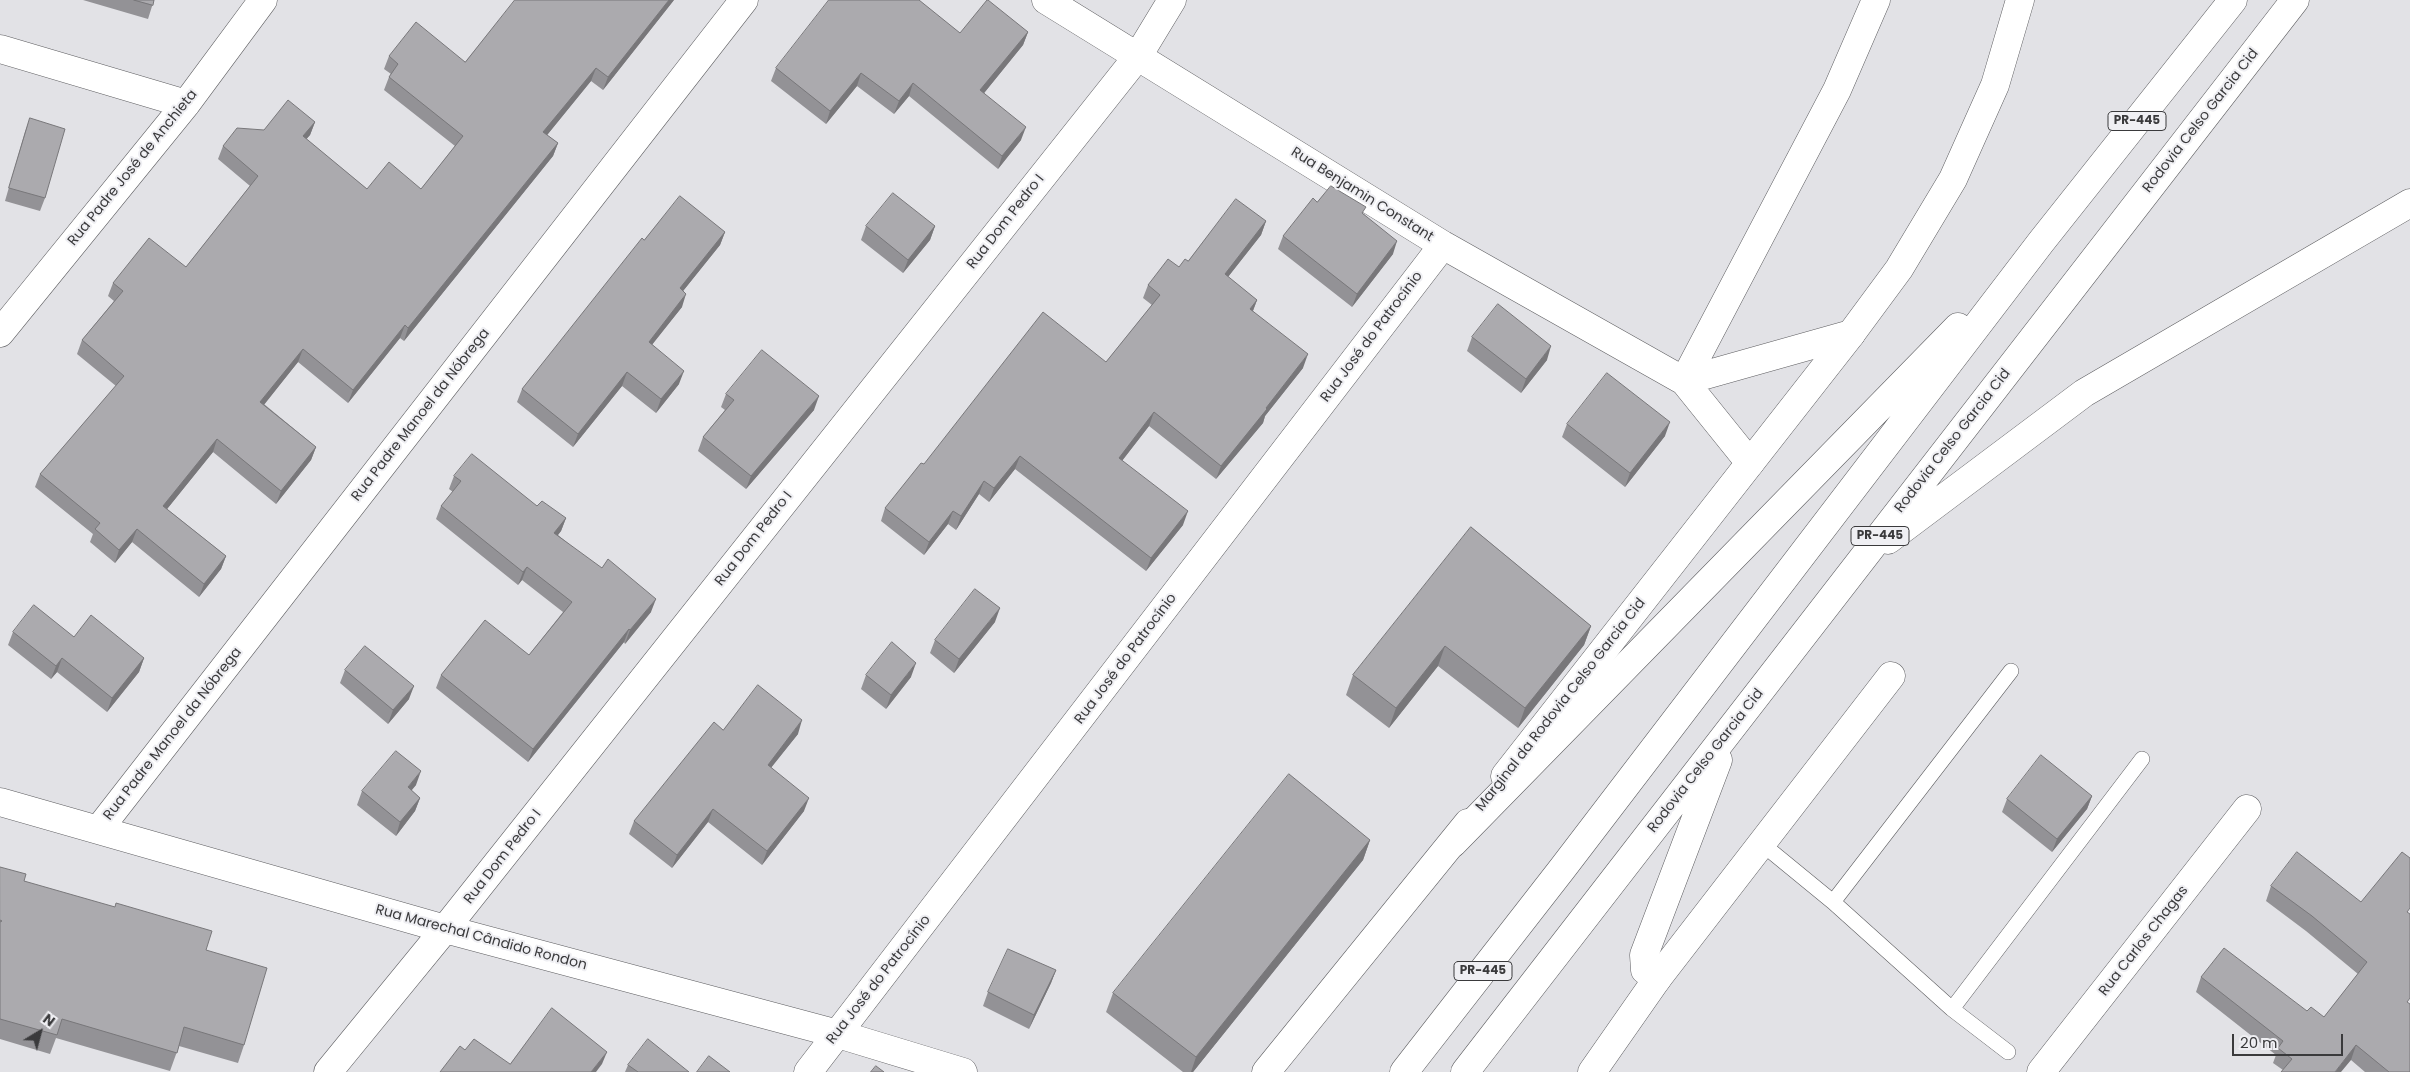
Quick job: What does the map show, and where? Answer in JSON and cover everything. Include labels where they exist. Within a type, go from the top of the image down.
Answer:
[{"type":"main road","name":"Rua Padre José de Anchieta","points":[[0,333],[186,104],[263,0]]},
{"type":"main road","name":"Rua Padre Manoel da Nóbrega","points":[[99,829],[744,0]]},
{"type":"main road","name":"Rua Benjamin Constant","points":[[1046,0],[1443,245],[1684,381],[1750,463]]},
{"type":"main road","name":"Rua Dom Pedro I","points":[[328,1072],[446,929],[1138,56],[1172,0]]},
{"type":"main road","points":[[1684,381],[1837,90],[1876,0]]},
{"type":"main road","name":"Marginal da Rodovia Celso Garcia Cid","points":[[1266,1072],[1453,843],[1899,269],[1953,179],[1995,86],[2020,0]]},
{"type":"main road","name":"PR-445","points":[[1404,1072],[1568,862],[2041,242],[2233,0]]},
{"type":"main road","name":"Rodovia Celso Garcia Cid","points":[[1465,1072],[2295,0]]},
{"type":"main road","points":[[0,49],[186,104]]},
{"type":"main road","points":[[1859,562],[2084,393],[2410,203]]},
{"type":"main road","points":[[1453,843],[2041,242]]},
{"type":"main road","name":"Rua José do Patrocínio","points":[[808,1072],[1443,245]]},
{"type":"main road","points":[[1684,381],[1850,334]]},
{"type":"main road","points":[[1592,1072],[1657,979],[1891,676]]},
{"type":"main road","points":[[1657,979],[1645,970],[1644,955],[1729,732]]},
{"type":"main road","name":"Rua Marechal Cândido Rondon","points":[[0,802],[446,929],[838,1034],[963,1072]]},
{"type":"main road","name":"Rua Carlos Chagas","points":[[2041,1072],[2247,809]]},
{"type":"lane","points":[[1833,902],[2011,671]]},
{"type":"lane","points":[[1952,1009],[2142,759]]},
{"type":"lane","points":[[1761,843],[1833,902],[1952,1009],[2008,1052]]},
{"type":"building","points":[[134,0],[154,0],[153,5]]},
{"type":"building","points":[[515,0],[669,0],[608,77],[596,68],[543,132],[558,143],[408,328],[405,325],[353,390],[303,349],[260,402],[316,447],[281,491],[217,439],[163,506],[226,556],[204,584],[137,529],[119,550],[95,529],[100,523],[40,474],[124,376],[82,340],[123,291],[113,283],[149,238],[186,267],[258,176],[223,146],[237,128],[264,130],[288,100],[315,122],[303,136],[367,189],[389,162],[421,189],[463,136],[389,77],[398,64],[389,56],[416,22],[465,62]]},
{"type":"building","points":[[829,0],[919,0],[960,33],[988,0],[1028,32],[980,90],[1026,127],[1002,156],[913,83],[899,101],[861,73],[830,111],[776,68]]},
{"type":"building","points":[[30,118],[65,129],[45,198],[9,188]]},
{"type":"building","points":[[1331,186],[1366,207],[1362,213],[1397,241],[1357,294],[1283,236],[1313,198],[1317,202]]},
{"type":"building","points":[[893,193],[935,226],[908,260],[866,226]]},
{"type":"building","points":[[680,196],[725,232],[680,288],[686,294],[649,342],[684,371],[661,399],[627,372],[578,434],[522,389],[642,238],[644,240]]},
{"type":"building","points":[[1236,199],[1266,221],[1225,274],[1257,300],[1250,309],[1308,354],[1221,466],[1154,412],[1119,458],[1188,511],[1151,558],[1020,456],[994,488],[984,481],[961,516],[953,511],[929,542],[885,508],[921,463],[924,464],[1043,312],[1106,362],[1160,295],[1148,285],[1168,259],[1179,267],[1185,259],[1188,261]]},
{"type":"building","points":[[1498,304],[1551,346],[1526,379],[1472,337]]},
{"type":"building","points":[[762,350],[819,396],[751,476],[703,437],[734,400],[726,394]]},
{"type":"building","points":[[1607,373],[1670,422],[1630,473],[1567,424]]},
{"type":"building","points":[[472,454],[537,506],[542,501],[566,518],[554,533],[602,568],[608,559],[656,599],[629,629],[533,749],[441,675],[485,620],[529,655],[572,602],[527,567],[523,572],[441,506],[461,481],[454,476]]},
{"type":"building","points":[[1471,527],[1591,626],[1525,708],[1445,646],[1396,708],[1353,675]]},
{"type":"building","points":[[975,589],[1000,608],[959,659],[935,640]]},
{"type":"building","points":[[34,605],[74,637],[91,615],[144,658],[112,698],[62,658],[56,666],[13,632]]},
{"type":"building","points":[[892,642],[916,663],[891,695],[866,675]]},
{"type":"building","points":[[365,646],[414,686],[393,710],[345,670]]},
{"type":"building","points":[[758,685],[802,720],[768,765],[809,798],[767,851],[713,809],[677,855],[634,821],[714,722],[723,730]]},
{"type":"building","points":[[396,751],[421,771],[408,787],[420,798],[400,822],[362,791]]},
{"type":"building","points":[[2041,755],[2092,796],[2057,839],[2007,799]]},
{"type":"building","points":[[1289,774],[1370,840],[1196,1057],[1113,993]]},
{"type":"building","points":[[2297,852],[2361,902],[2402,852],[2410,858],[2410,908],[2407,912],[2410,914],[2410,998],[2407,1002],[2410,1004],[2410,1072],[2389,1072],[2356,1045],[2335,1072],[2281,1072],[2292,1059],[2278,1048],[2283,1041],[2201,977],[2224,948],[2307,1011],[2311,1007],[2324,1017],[2367,962],[2312,916],[2271,886]]},
{"type":"building","points":[[0,867],[26,874],[24,881],[115,907],[116,903],[212,931],[206,950],[267,968],[244,1045],[184,1027],[177,1053],[62,1019],[57,1035],[0,1019],[0,922],[2,921],[0,920]]},
{"type":"building","points":[[1008,949],[1056,970],[1034,1015],[988,992]]},
{"type":"building","points":[[552,1008],[607,1052],[591,1072],[440,1072],[460,1046],[465,1050],[474,1039],[510,1064]]},
{"type":"building","points":[[648,1039],[689,1072],[638,1072],[628,1065]]},
{"type":"building","points":[[709,1056],[730,1072],[697,1072]]},
{"type":"building","points":[[876,1066],[884,1072],[871,1072]]}]
